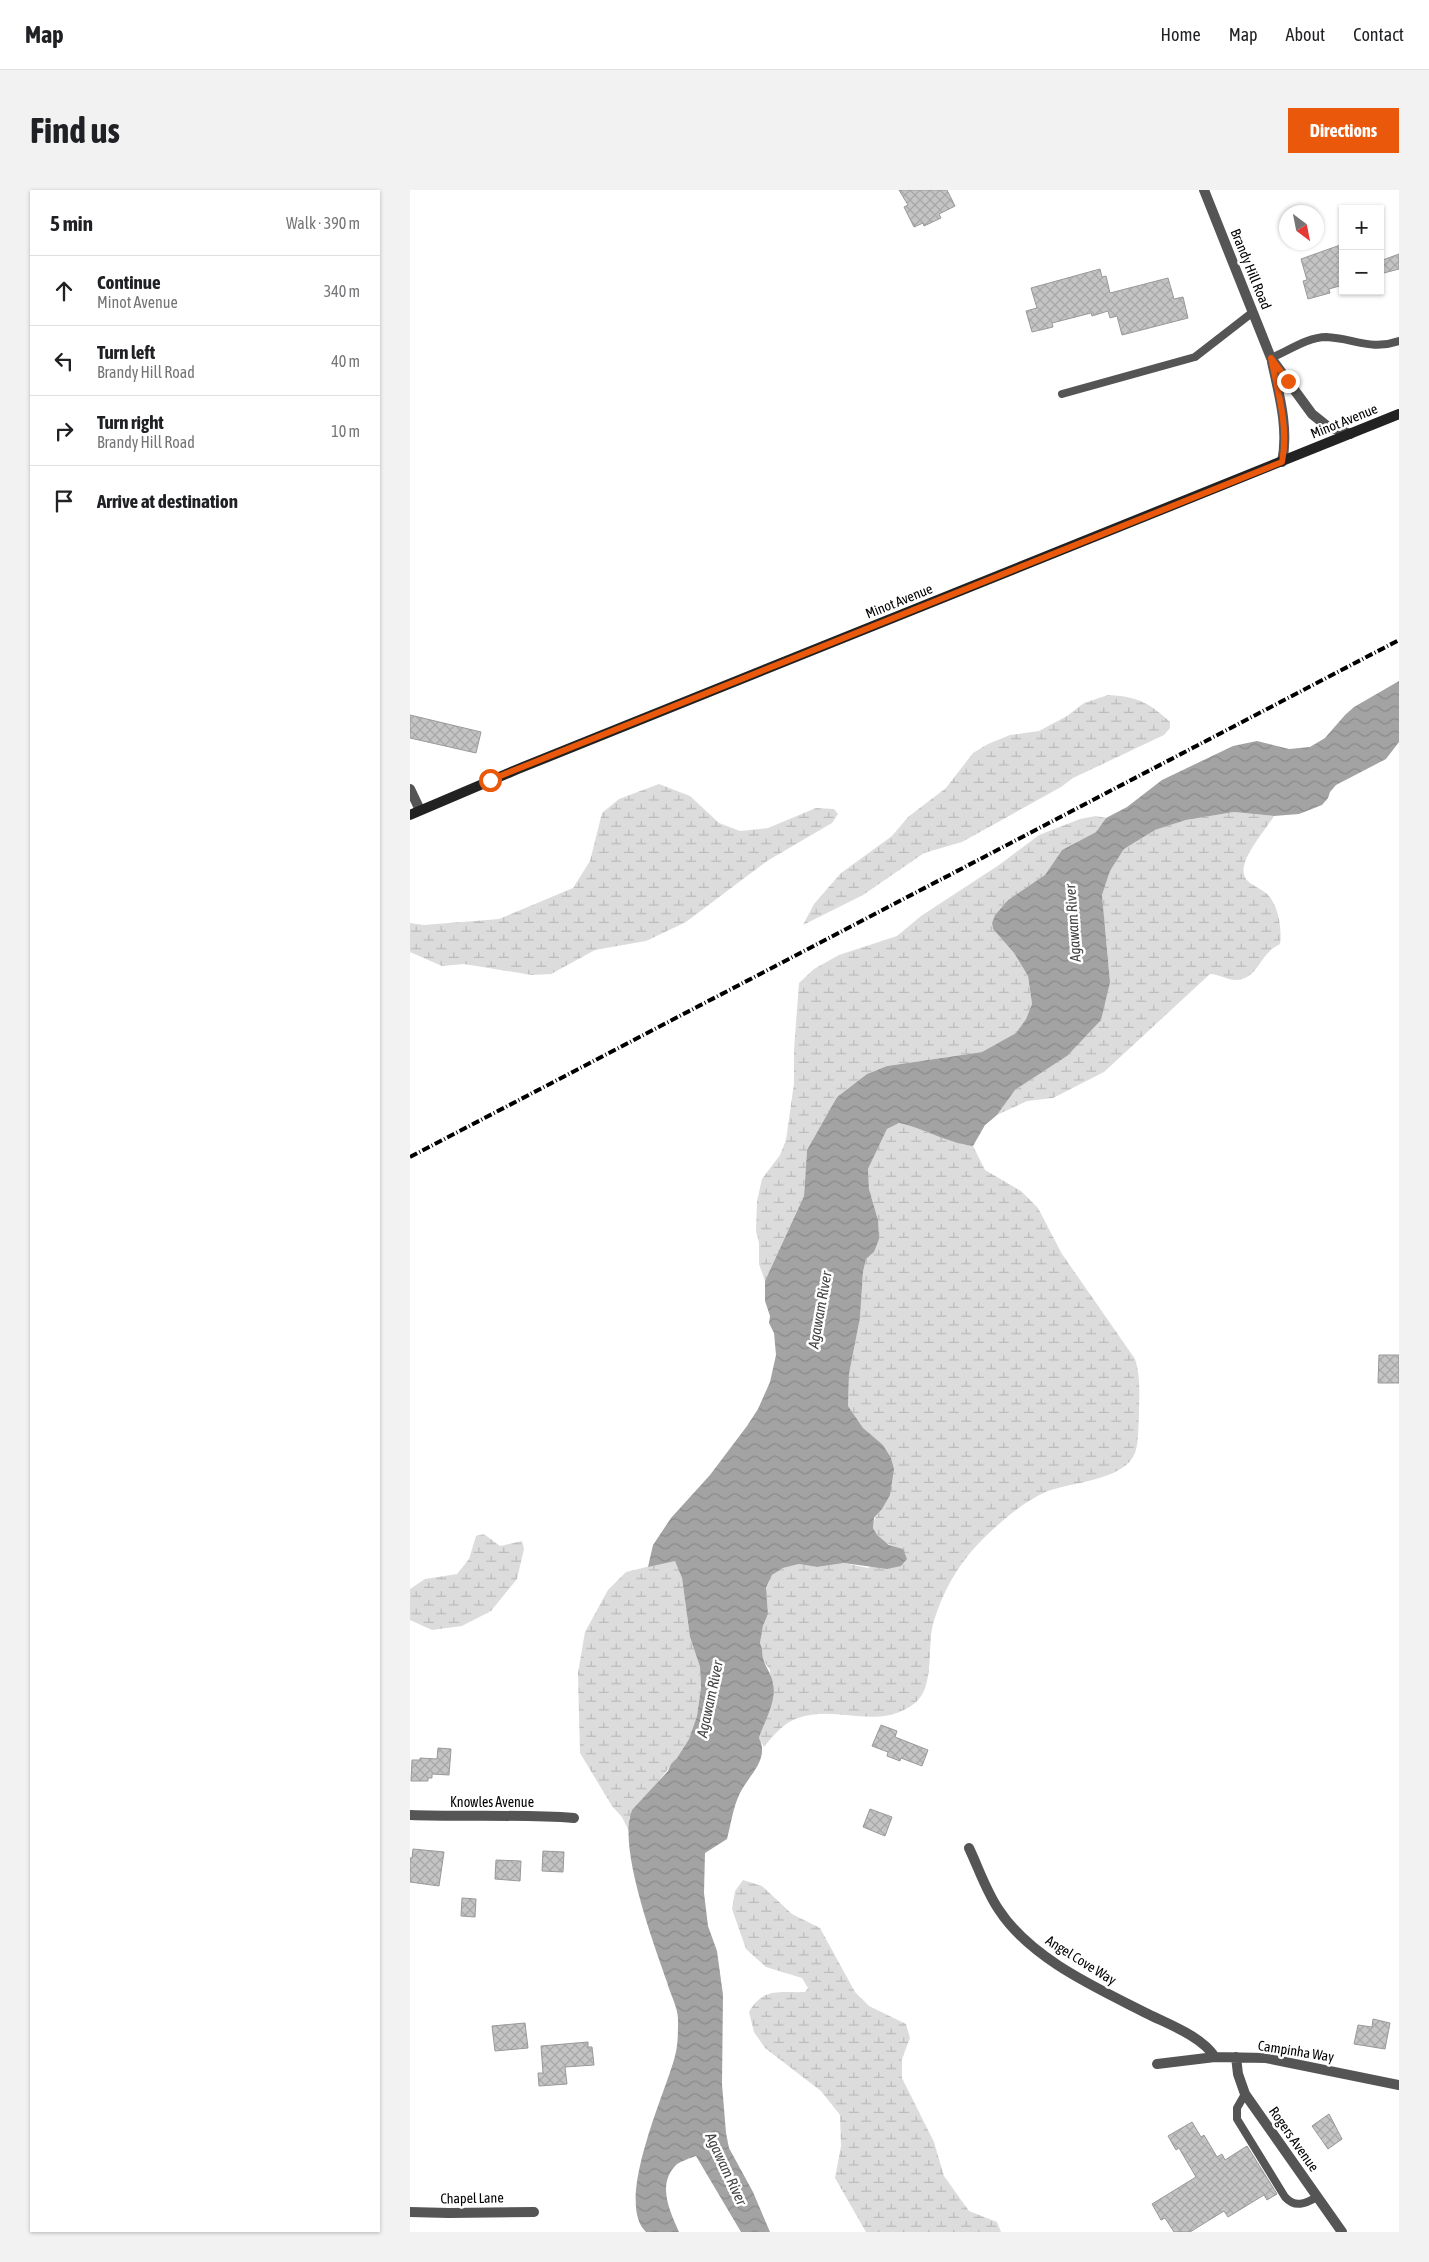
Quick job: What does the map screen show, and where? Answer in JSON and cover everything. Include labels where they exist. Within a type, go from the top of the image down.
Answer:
[{"type":"main road","name":"Minot Avenue","points":[[410,815],[1399,414]]},
{"type":"street","name":"Brandy Hill Road","points":[[1204,190],[1271,358],[1284,431],[1285,447],[1282,462]]},
{"type":"street","name":"Brandy Hill Road","points":[[1271,358],[1316,419],[1326,426],[1350,434]]},
{"type":"street","points":[[410,789],[420,810]]},
{"type":"street","name":"Knowles Avenue","points":[[410,1815],[483,1817],[542,1815],[574,1818]]},
{"type":"street","name":"Angel Cove Way","points":[[969,1848],[1000,1912],[1030,1943],[1087,1983],[1190,2036],[1215,2057]]},
{"type":"street","name":"Campinha Way","points":[[1157,2064],[1215,2057],[1284,2061],[1399,2085]]},
{"type":"street","name":"Rogers Avenue","points":[[1236,2057],[1238,2074],[1245,2094],[1342,2232]]},
{"type":"street","name":"Chapel Lane","points":[[410,2212],[534,2212]]},
{"type":"lane","points":[[1062,394],[1195,356],[1253,312]]},
{"type":"lane","points":[[1271,358],[1315,339],[1326,337],[1372,346],[1399,341]]},
{"type":"lane","points":[[1245,2094],[1237,2108],[1237,2119],[1285,2196],[1290,2202],[1304,2204],[1317,2197]]},
{"type":"green space","points":[[1108,695],[1127,697],[1149,705],[1170,722],[1170,728],[1164,735],[1073,778],[1061,787],[962,842],[924,853],[863,895],[803,925],[814,904],[841,873],[892,836],[908,817],[946,788],[973,753],[988,744],[1010,735],[1039,731],[1067,716],[1084,703]]},
{"type":"green space","points":[[659,784],[690,796],[719,823],[740,831],[768,828],[816,808],[834,809],[838,814],[832,823],[767,861],[686,922],[646,941],[595,950],[551,974],[532,975],[464,964],[442,966],[410,952],[410,923],[424,925],[499,919],[573,888],[590,861],[602,813],[619,799]]},
{"type":"green space","points":[[1234,812],[1274,816],[1249,854],[1244,866],[1244,872],[1248,881],[1269,896],[1275,907],[1281,932],[1280,944],[1266,955],[1249,976],[1235,980],[1210,974],[1104,1072],[1053,1098],[1027,1101],[997,1115],[1015,1090],[1067,1056],[1110,982],[1102,895],[1110,871],[1124,849],[1155,830],[1186,820]]},
{"type":"green space","points":[[1096,816],[1106,818],[1096,832],[1062,850],[1045,875],[1008,900],[995,915],[992,923],[993,929],[1014,953],[1028,976],[1032,1004],[1026,1019],[1016,1033],[982,1052],[887,1066],[867,1074],[837,1097],[807,1150],[804,1196],[765,1281],[759,1264],[759,1243],[756,1231],[757,1201],[762,1179],[780,1155],[786,1140],[794,1083],[794,1050],[799,983],[814,969],[839,955],[897,936],[921,916],[999,865],[1039,835],[1080,819]]},
{"type":"green space","points":[[899,1123],[953,1142],[973,1146],[985,1170],[1021,1191],[1038,1208],[1062,1254],[1135,1359],[1139,1387],[1136,1449],[1129,1462],[1121,1469],[1109,1475],[1048,1491],[1029,1501],[1003,1521],[971,1552],[951,1580],[937,1613],[931,1633],[928,1677],[921,1696],[915,1703],[887,1716],[872,1717],[828,1714],[798,1718],[783,1726],[764,1747],[759,1738],[772,1700],[770,1670],[763,1660],[760,1643],[763,1626],[768,1614],[766,1589],[772,1575],[783,1568],[799,1564],[817,1567],[844,1563],[868,1568],[903,1549],[881,1540],[874,1530],[873,1524],[882,1509],[883,1445],[863,1429],[848,1406],[849,1374],[860,1318],[863,1272],[866,1259],[874,1252],[878,1220],[869,1189],[868,1169],[887,1129]]},
{"type":"green space","points":[[484,1534],[500,1546],[522,1541],[524,1549],[517,1579],[491,1611],[462,1626],[432,1630],[410,1620],[410,1589],[425,1579],[457,1574],[469,1559],[476,1536]]},
{"type":"green space","points":[[675,1560],[682,1578],[690,1637],[700,1667],[701,1687],[697,1716],[689,1739],[677,1758],[629,1818],[629,1831],[622,1817],[612,1806],[580,1753],[578,1673],[585,1632],[608,1590],[626,1572]]},
{"type":"green space","points":[[743,1880],[762,1886],[792,1914],[820,1928],[855,1992],[869,2006],[906,2024],[910,2038],[902,2059],[902,2078],[934,2142],[944,2176],[969,2211],[997,2222],[1001,2232],[866,2232],[835,2178],[841,2146],[840,2115],[821,2091],[765,2048],[754,2032],[749,2012],[760,1998],[772,1993],[805,1992],[808,1988],[802,1978],[766,1967],[746,1949],[732,1909],[735,1891]]},
{"type":"water","name":"Agawam River","points":[[1399,681],[1399,742],[1386,759],[1336,785],[1322,805],[1299,814],[1274,816],[1234,812],[1186,820],[1155,830],[1124,849],[1110,871],[1102,895],[1110,982],[1101,1020],[1067,1056],[1015,1090],[997,1115],[985,1125],[973,1146],[953,1142],[899,1123],[887,1129],[868,1169],[869,1189],[878,1220],[879,1239],[874,1252],[866,1259],[863,1272],[860,1318],[849,1374],[848,1406],[863,1428],[883,1445],[891,1458],[894,1469],[890,1495],[874,1518],[873,1528],[877,1535],[889,1545],[903,1549],[907,1559],[901,1566],[887,1569],[844,1563],[817,1567],[799,1564],[783,1568],[772,1575],[766,1588],[768,1614],[763,1626],[760,1643],[774,1691],[772,1704],[759,1738],[762,1753],[757,1767],[738,1798],[727,1839],[705,1853],[704,1893],[708,1926],[717,1951],[723,1995],[722,2084],[726,2133],[729,2148],[753,2192],[770,2232],[741,2232],[696,2156],[677,2164],[667,2180],[666,2189],[669,2207],[679,2232],[646,2232],[638,2217],[636,2197],[639,2173],[653,2120],[675,2056],[678,2039],[678,2017],[639,1895],[629,1847],[629,1826],[632,1810],[668,1771],[689,1739],[697,1716],[701,1687],[700,1667],[690,1637],[682,1578],[675,1561],[648,1567],[653,1545],[671,1518],[710,1475],[747,1426],[758,1409],[770,1382],[776,1355],[774,1333],[769,1323],[770,1316],[765,1301],[765,1281],[804,1196],[807,1150],[837,1097],[867,1074],[887,1066],[982,1052],[1016,1033],[1026,1019],[1032,1004],[1028,976],[1014,953],[993,929],[992,923],[995,915],[1008,900],[1045,875],[1062,850],[1096,832],[1106,818],[1127,807],[1162,780],[1233,746],[1257,741],[1289,749],[1310,747],[1325,738],[1354,707]]},
{"type":"building","points":[[899,190],[947,190],[955,206],[939,214],[941,218],[924,226],[923,223],[914,227],[904,207],[908,205]]},
{"type":"building","points":[[1339,245],[1339,286],[1329,289],[1330,293],[1308,299],[1303,281],[1307,280],[1301,259]]},
{"type":"building","points":[[1399,254],[1399,269],[1384,273],[1384,260]]},
{"type":"building","points":[[1100,269],[1102,277],[1106,276],[1110,293],[1168,278],[1174,299],[1183,297],[1188,318],[1122,335],[1117,316],[1110,318],[1108,311],[1092,316],[1091,313],[1052,323],[1053,327],[1032,332],[1026,311],[1037,308],[1031,288]]},
{"type":"building","points":[[410,715],[481,732],[476,753],[410,738]]},
{"type":"building","points":[[1379,1355],[1399,1355],[1399,1383],[1378,1383]]},
{"type":"building","points":[[881,1725],[897,1731],[895,1737],[928,1750],[922,1766],[901,1758],[900,1761],[887,1756],[888,1752],[872,1746]]},
{"type":"building","points":[[438,1748],[451,1749],[449,1775],[432,1774],[432,1778],[428,1778],[428,1781],[411,1781],[412,1760],[420,1760],[420,1758],[437,1759]]},
{"type":"building","points":[[870,1809],[892,1817],[885,1836],[863,1827]]},
{"type":"building","points":[[413,1849],[444,1852],[439,1886],[410,1882],[410,1858],[412,1858]]},
{"type":"building","points":[[543,1851],[564,1852],[563,1872],[542,1871]]},
{"type":"building","points":[[496,1860],[521,1861],[520,1881],[495,1879]]},
{"type":"building","points":[[462,1898],[476,1899],[475,1917],[461,1916]]},
{"type":"building","points":[[1373,2019],[1390,2023],[1385,2049],[1354,2044],[1358,2025],[1372,2027]]},
{"type":"building","points":[[525,2023],[528,2048],[495,2051],[492,2026]]},
{"type":"building","points":[[588,2042],[588,2047],[592,2047],[594,2065],[565,2067],[567,2084],[539,2086],[538,2073],[543,2073],[541,2046]]},
{"type":"building","points":[[1329,2114],[1342,2139],[1328,2149],[1312,2126]]},
{"type":"building","points":[[1192,2122],[1201,2137],[1204,2135],[1217,2157],[1222,2154],[1225,2160],[1247,2146],[1277,2194],[1267,2200],[1264,2195],[1228,2217],[1224,2211],[1190,2232],[1174,2232],[1165,2218],[1161,2220],[1152,2204],[1196,2177],[1179,2148],[1176,2150],[1168,2136]]},
{"type":"railway","points":[[410,1157],[1399,640]]},
{"type":"route","points":[[490,780],[1282,462],[1285,447],[1284,431],[1271,358],[1288,381]]}]
